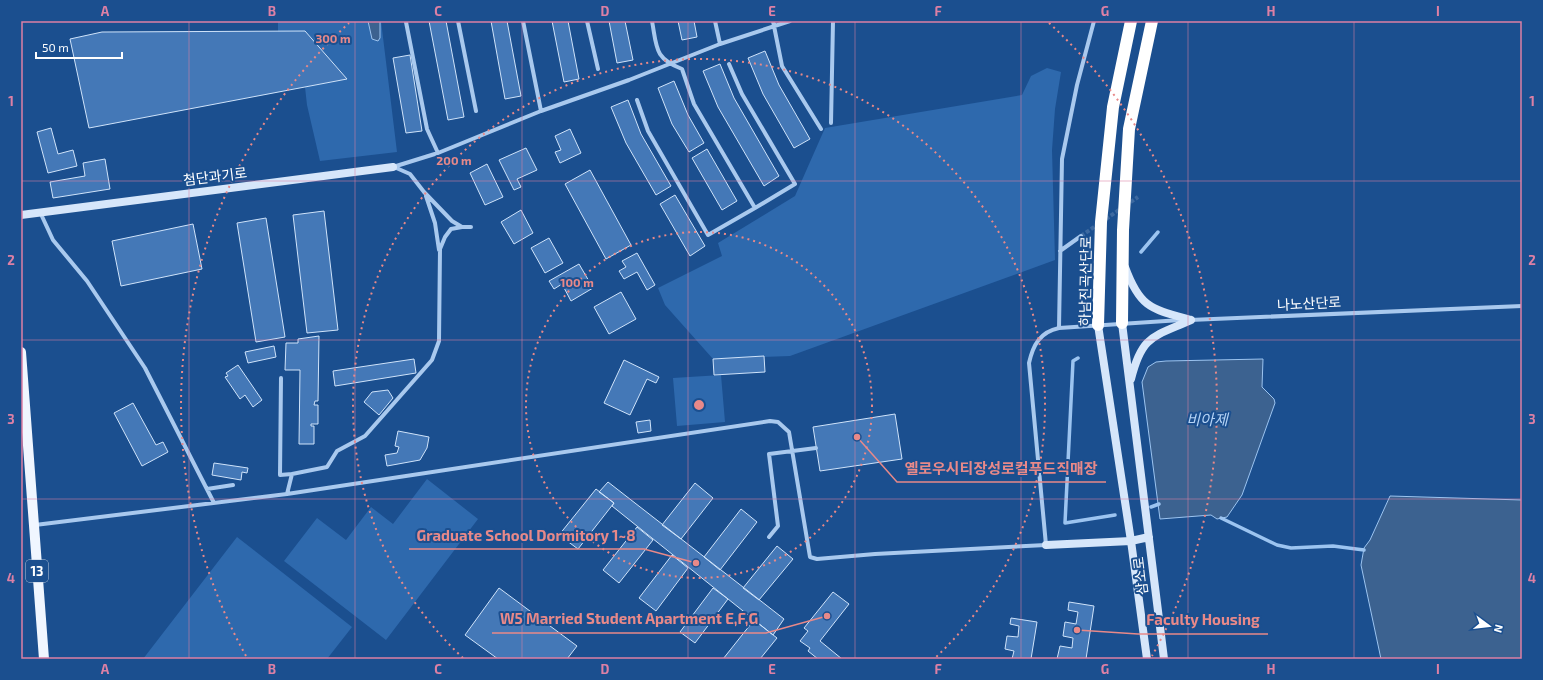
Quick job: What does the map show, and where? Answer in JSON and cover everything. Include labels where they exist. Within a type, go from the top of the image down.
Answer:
[{"type":"highway","name":"하남진곡산단로","points":[[1098,325],[1101,222],[1113,106],[1131,21]]},
{"type":"highway","points":[[1122,323],[1123,262],[1129,129],[1152,21]]},
{"type":"main road","name":"13","points":[[21,352],[44,659]]},
{"type":"street","points":[[458,21],[476,111]]},
{"type":"street","points":[[523,21],[541,111]]},
{"type":"street","points":[[587,21],[598,69]]},
{"type":"street","points":[[652,21],[660,57],[670,64],[682,69],[694,104],[755,208]]},
{"type":"street","points":[[715,21],[720,44]]},
{"type":"street","points":[[393,167],[438,153],[541,111],[630,80],[773,23],[790,21]]},
{"type":"street","points":[[831,124],[832,21]]},
{"type":"street","points":[[1059,328],[1062,159],[1077,85],[1094,21]]},
{"type":"street","points":[[406,22],[427,129],[438,153]]},
{"type":"street","points":[[773,23],[782,66],[821,129]]},
{"type":"street","points":[[637,100],[648,131],[708,235],[794,184],[742,94],[729,64]]},
{"type":"street","points":[[393,167],[410,174],[424,192],[452,222],[462,227]]},
{"type":"street","name":"첨단과기로","points":[[21,215],[393,167]]},
{"type":"street","points":[[281,378],[280,475],[327,467],[337,451],[365,436],[432,360],[438,341],[439,253],[435,222],[424,192]]},
{"type":"street","points":[[40,212],[53,240],[87,281],[146,368],[214,503]]},
{"type":"street","points":[[439,253],[448,233],[456,227],[471,227]]},
{"type":"street","points":[[1060,251],[1082,236]]},
{"type":"street","points":[[1123,262],[1132,287],[1140,298],[1149,306],[1165,313],[1191,320]]},
{"type":"street","name":"나노산단로","points":[[1046,544],[1029,363],[1032,348],[1040,337],[1048,330],[1122,323],[1522,306]]},
{"type":"street","points":[[1130,384],[1136,358],[1142,347],[1154,337],[1191,320]]},
{"type":"street","points":[[33,525],[287,494],[770,421],[778,422],[787,429],[810,557],[817,559],[1046,544],[1132,541],[1149,537],[1122,323]]},
{"type":"street","name":"하남진곡산단로","points":[[1098,325],[1132,541]]},
{"type":"street","points":[[769,537],[778,526],[769,454],[816,448]]},
{"type":"street","points":[[287,494],[292,474]]},
{"type":"street","points":[[207,489],[233,485]]},
{"type":"street","name":"삼소로","points":[[1149,537],[1164,659]]},
{"type":"street","name":"삼소로","points":[[1132,541],[1148,659]]},
{"type":"shaded area","points":[[278,21],[381,21],[397,152],[320,161],[307,105],[305,87],[347,79],[305,31],[278,32]]},
{"type":"shaded area","points":[[1047,68],[1061,72],[1055,109],[1052,150],[1055,260],[790,356],[713,359],[665,305],[658,288],[722,256],[718,243],[795,196],[825,128],[1022,95],[1031,76]]},
{"type":"shaded area","points":[[721,375],[725,422],[677,426],[673,378]]},
{"type":"shaded area","points":[[427,479],[478,519],[386,640],[284,561],[317,518],[346,540],[371,507],[393,524]]},
{"type":"shaded area","points":[[237,537],[352,627],[327,659],[143,659]]},
{"type":"water","points":[[368,21],[380,21],[380,38],[378,41],[372,39]]},
{"type":"water","name":"비아제","points":[[1263,359],[1262,387],[1274,399],[1275,403],[1242,495],[1227,517],[1217,519],[1211,515],[1160,519],[1142,382],[1148,367],[1156,362],[1166,361]]},
{"type":"water","points":[[1390,496],[1522,500],[1522,659],[1381,659],[1361,565],[1364,548],[1370,540]]},
{"type":"building","points":[[429,21],[446,21],[464,117],[448,120]]},
{"type":"building","points":[[491,21],[507,21],[521,96],[505,99]]},
{"type":"building","points":[[552,21],[568,21],[579,79],[564,82]]},
{"type":"building","points":[[609,21],[625,21],[633,60],[617,63]]},
{"type":"building","points":[[678,21],[694,21],[697,37],[682,40]]},
{"type":"building","points":[[305,31],[347,79],[89,128],[70,39],[102,32]]},
{"type":"building","points":[[765,51],[779,85],[810,139],[794,148],[763,94],[748,58]]},
{"type":"building","points":[[410,55],[422,131],[406,133],[393,58]]},
{"type":"building","points":[[720,64],[734,98],[779,176],[764,186],[718,107],[703,71]]},
{"type":"building","points":[[674,81],[688,115],[704,143],[689,152],[672,124],[658,88]]},
{"type":"building","points":[[628,100],[641,134],[671,186],[656,195],[626,143],[611,107]]},
{"type":"building","points":[[51,128],[58,154],[73,150],[77,166],[48,173],[37,132]]},
{"type":"building","points":[[570,129],[581,153],[560,163],[555,152],[561,150],[555,136]]},
{"type":"building","points":[[526,148],[537,170],[517,179],[521,187],[514,190],[499,160]]},
{"type":"building","points":[[707,149],[737,201],[722,210],[692,158]]},
{"type":"building","points":[[105,159],[110,189],[53,198],[50,182],[85,176],[83,163]]},
{"type":"building","points":[[487,164],[503,197],[485,205],[470,173]]},
{"type":"building","points":[[590,170],[631,245],[606,259],[565,184]]},
{"type":"building","points":[[675,195],[705,246],[690,256],[660,204]]},
{"type":"building","points":[[521,210],[533,233],[514,244],[501,222]]},
{"type":"building","points":[[324,211],[338,330],[307,333],[293,215]]},
{"type":"building","points":[[266,218],[285,337],[256,342],[237,223]]},
{"type":"building","points":[[193,224],[202,269],[121,286],[112,241]]},
{"type":"building","points":[[549,238],[563,263],[545,273],[531,248]]},
{"type":"building","points":[[637,253],[655,285],[647,290],[637,272],[624,279],[619,271],[626,267],[622,261]]},
{"type":"building","points":[[579,264],[593,288],[571,301],[562,284],[554,289],[549,281]]},
{"type":"building","points":[[621,292],[636,319],[609,334],[594,307]]},
{"type":"building","points":[[319,336],[318,401],[315,401],[314,405],[318,405],[318,424],[311,424],[311,426],[314,426],[314,444],[299,444],[300,370],[285,370],[286,343],[298,343],[298,339]]},
{"type":"building","points":[[274,346],[276,357],[248,363],[245,352]]},
{"type":"building","points":[[764,356],[765,372],[714,375],[713,359]]},
{"type":"building","points":[[414,359],[416,373],[335,386],[333,371]]},
{"type":"building","points":[[624,360],[659,377],[656,383],[647,379],[630,415],[604,403]]},
{"type":"building","points":[[238,365],[262,400],[253,407],[245,395],[240,399],[225,377],[228,376],[226,373]]},
{"type":"building","points":[[388,390],[393,398],[379,415],[364,402],[372,392]]},
{"type":"building","points":[[133,403],[156,445],[163,442],[168,452],[142,466],[114,413]]},
{"type":"building","points":[[895,414],[902,459],[820,471],[813,427]]},
{"type":"building","points":[[650,420],[651,431],[638,433],[636,422]]},
{"type":"building","points":[[398,431],[429,437],[427,448],[420,460],[387,466],[385,455],[397,453],[399,447],[395,446]]},
{"type":"building","points":[[214,463],[248,468],[247,473],[242,472],[241,480],[212,475]]},
{"type":"building","points":[[608,482],[784,619],[773,635],[612,506],[614,503],[599,492]]},
{"type":"building","points":[[695,483],[713,498],[681,539],[662,525]]},
{"type":"building","points":[[596,489],[614,503],[578,549],[559,535]]},
{"type":"building","points":[[741,509],[757,522],[720,570],[704,557]]},
{"type":"building","points":[[637,527],[653,540],[619,583],[603,570]]},
{"type":"building","points":[[777,546],[793,559],[759,600],[743,588]]},
{"type":"building","points":[[672,555],[688,568],[656,611],[639,598]]},
{"type":"building","points":[[499,588],[577,646],[567,659],[498,659],[465,635]]},
{"type":"building","points":[[713,588],[728,599],[695,643],[680,632]]},
{"type":"building","points":[[833,592],[849,604],[820,641],[842,659],[818,659],[808,651],[810,648],[800,641],[808,631],[804,628]]},
{"type":"building","points":[[1069,602],[1094,606],[1086,659],[1057,659],[1060,646],[1072,648],[1073,638],[1063,636],[1065,622],[1076,624],[1078,612],[1068,610]]},
{"type":"building","points":[[1011,618],[1037,622],[1031,659],[1012,659],[1014,651],[1005,649],[1007,636],[1018,637],[1019,626],[1010,624]]},
{"type":"building","points":[[754,620],[777,638],[760,659],[723,659]]},
{"type":"waterway","points":[[1141,252],[1158,232]]},
{"type":"waterway","points":[[1078,358],[1073,361],[1065,523],[1115,515]]},
{"type":"waterway","points":[[1151,507],[1159,504]]},
{"type":"waterway","points":[[1221,518],[1277,545],[1291,548],[1333,546],[1364,550]]},
{"type":"tunnel","points":[[1081,236],[1138,197]]},
{"type":"place","name":"옐로우시티장성로컬푸드직매장","points":[[857,437]]},
{"type":"place","name":"Graduate School Dormitory 1~8","points":[[696,563]]},
{"type":"place","name":"W5 Married Student Apartment E,F,G","points":[[827,616]]},
{"type":"place","name":"Faculty Housing","points":[[1077,630]]}]
